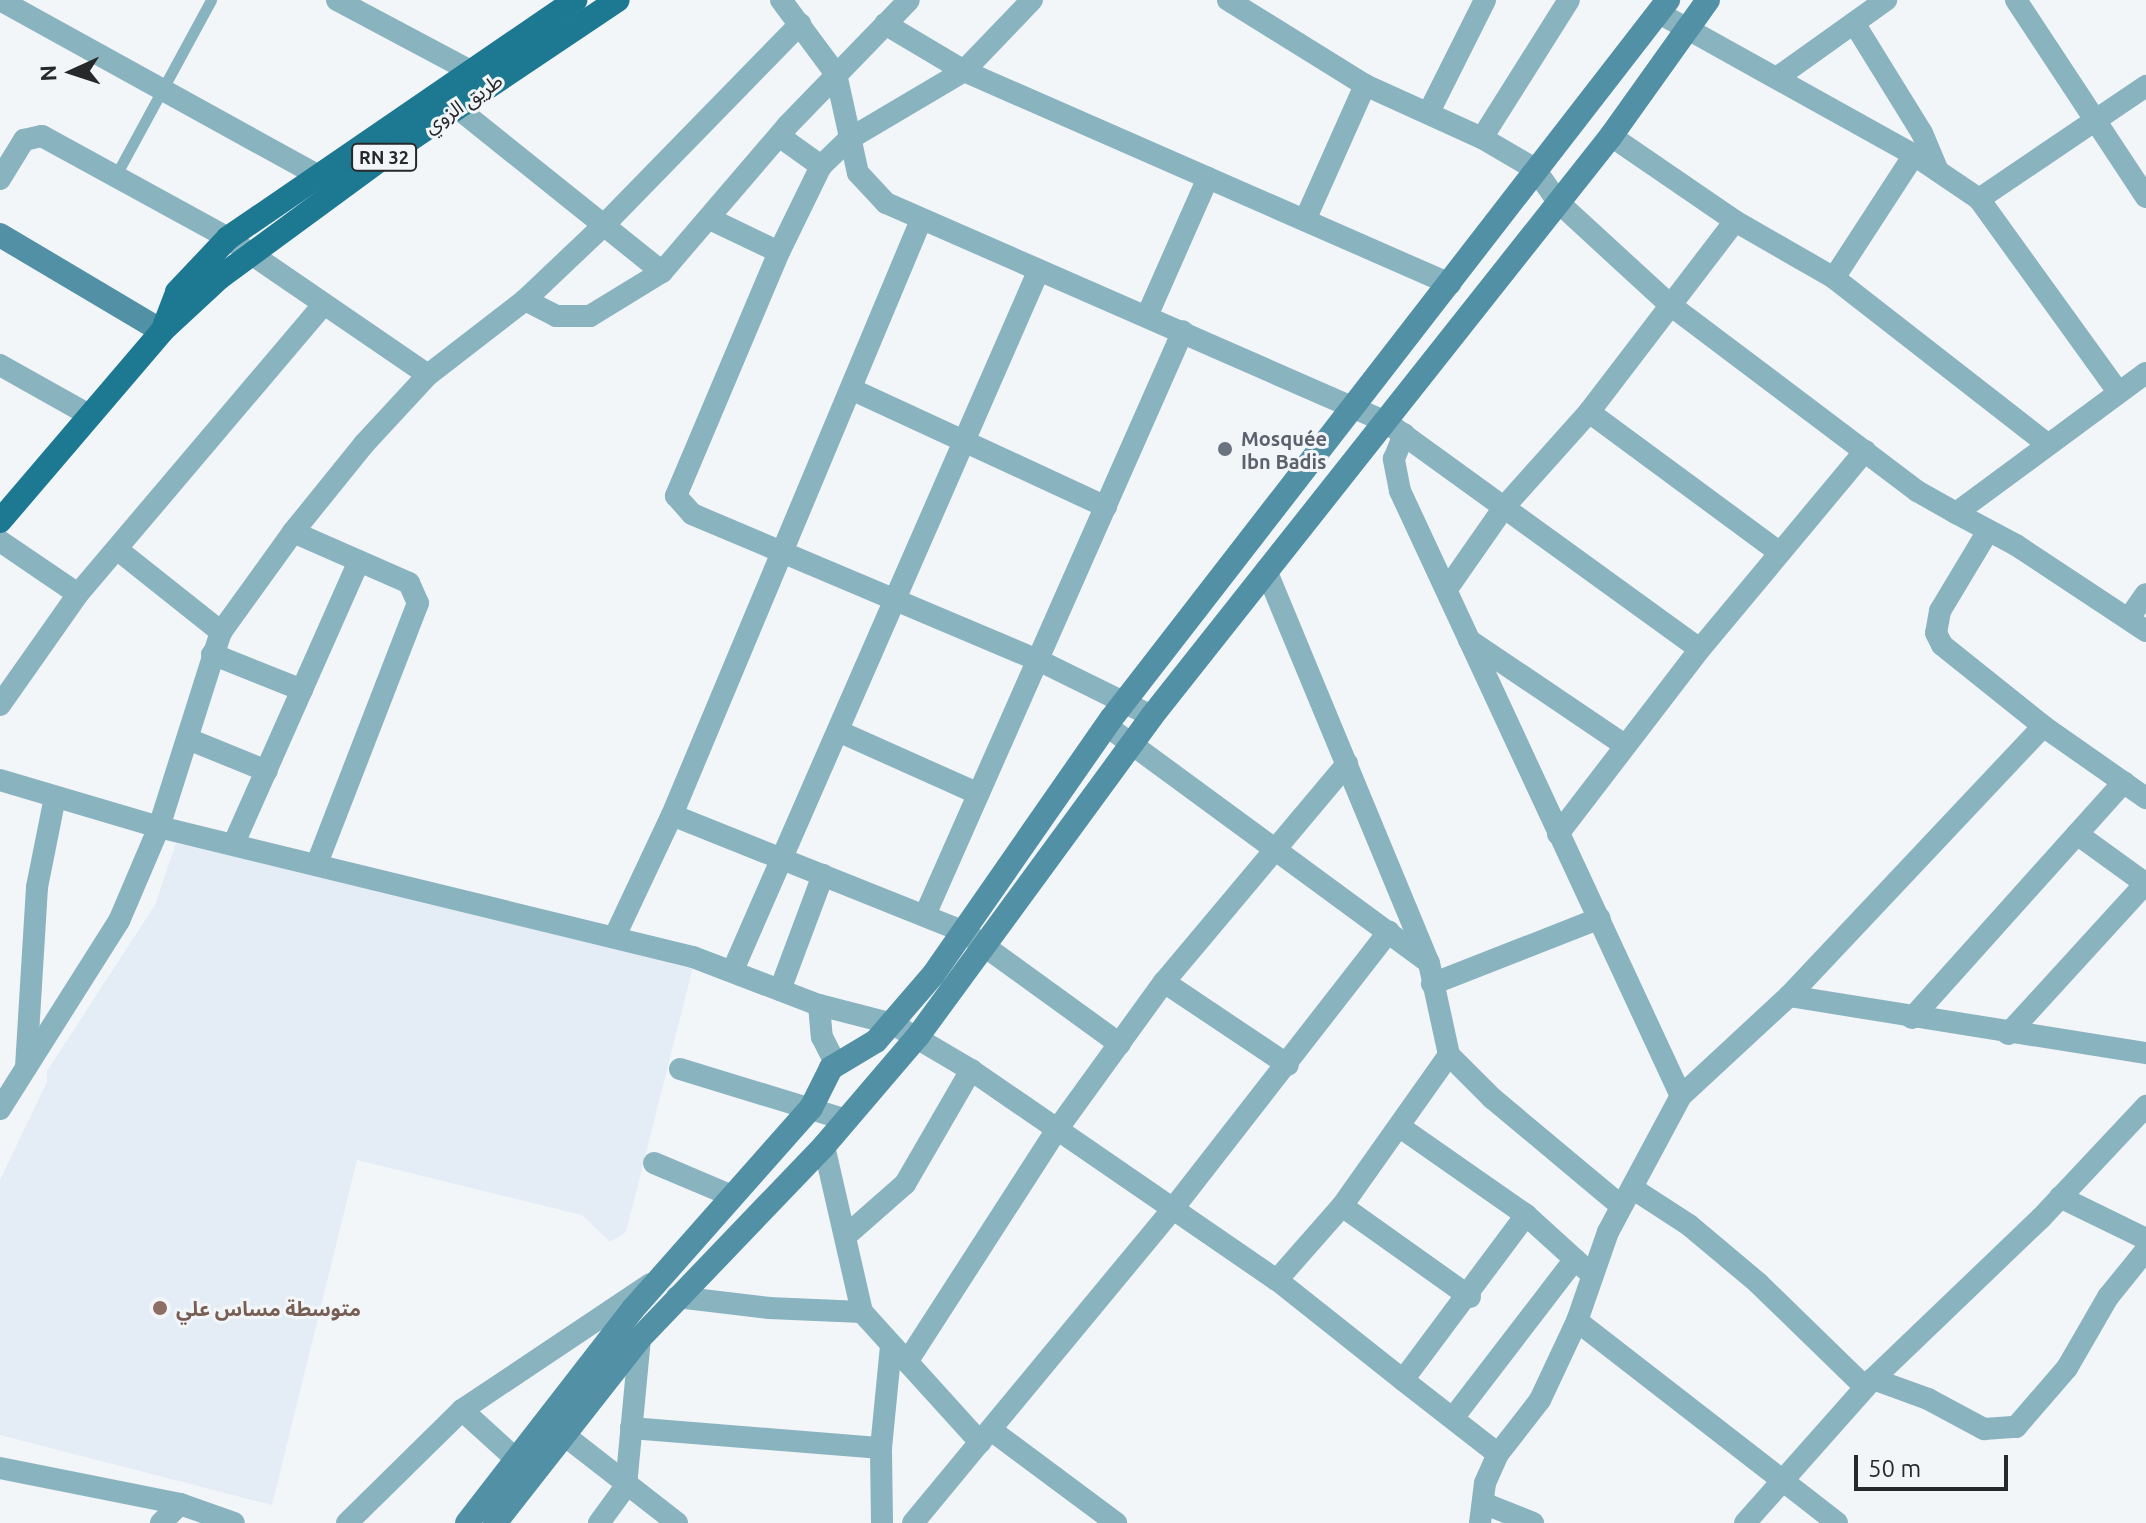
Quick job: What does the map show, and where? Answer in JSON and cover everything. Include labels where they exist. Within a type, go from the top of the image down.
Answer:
[{"type":"main road","name":"طريق الزوي","points":[[448,101],[472,71],[575,0]]},
{"type":"main road","name":"طريق الزوي","points":[[162,331],[177,292],[228,238],[330,182],[448,101],[494,83],[618,0]]},
{"type":"main road","name":"طريق الزوي","points":[[0,521],[162,331],[330,182]]},
{"type":"street","points":[[0,0],[330,182]]},
{"type":"street","points":[[337,0],[494,83]]},
{"type":"street","points":[[781,0],[836,74],[849,139],[866,187],[921,220],[1354,404],[1395,428],[1700,649]]},
{"type":"street","points":[[525,300],[556,316],[590,316],[662,272],[779,136],[909,0]]},
{"type":"street","points":[[1032,0],[964,71],[849,139],[821,166],[779,252],[676,496],[682,509],[1038,660],[1152,716]]},
{"type":"street","points":[[1228,0],[1365,85],[1482,138],[1535,169],[1558,202],[1669,304],[1865,451],[1956,513],[2138,624],[2146,594]]},
{"type":"street","points":[[1429,112],[1485,0]]},
{"type":"street","points":[[1482,138],[1569,0]]},
{"type":"street","points":[[556,1431],[592,1361],[664,1274],[811,1108],[836,1064],[867,1049],[974,939],[1266,570],[1395,428],[1708,0]]},
{"type":"street","points":[[1778,77],[1886,0]]},
{"type":"street","points":[[2016,0],[2146,197]]},
{"type":"street","points":[[467,1523],[526,1468],[677,1297],[824,1146],[918,1036],[974,939],[1107,726],[1663,6],[1688,31],[1778,77],[1914,155],[1979,199],[2118,392]]},
{"type":"street","points":[[1854,23],[1922,133],[1938,172]]},
{"type":"street","points":[[0,1109],[119,921],[159,827],[221,632],[293,532],[364,444],[428,375],[525,300],[604,225],[800,24]]},
{"type":"street","points":[[885,24],[964,71],[1450,284]]},
{"type":"street","points":[[1305,220],[1365,85]]},
{"type":"street","points":[[1979,199],[2146,86]]},
{"type":"street","points":[[448,101],[662,272]]},
{"type":"street","points":[[0,179],[24,140],[36,136],[116,175],[228,238],[322,306],[428,375]]},
{"type":"street","points":[[779,136],[821,166]]},
{"type":"street","points":[[1611,136],[1735,221],[1834,278],[2047,444]]},
{"type":"street","points":[[1834,278],[1914,155]]},
{"type":"street","points":[[1147,316],[1208,178]]},
{"type":"street","points":[[710,219],[779,252]]},
{"type":"street","points":[[615,936],[672,815],[921,220]]},
{"type":"street","points":[[1447,589],[1505,506],[1589,412],[1735,221]]},
{"type":"street","points":[[0,235],[162,331]]},
{"type":"street","points":[[733,970],[897,601],[1038,272]]},
{"type":"street","points":[[0,705],[78,594],[322,306]]},
{"type":"street","points":[[925,915],[1183,331]]},
{"type":"street","points":[[0,365],[91,416]]},
{"type":"street","points":[[1956,513],[2118,392],[2143,379]]},
{"type":"street","points":[[851,389],[1106,507]]},
{"type":"street","points":[[1589,412],[1780,553]]},
{"type":"street","points":[[1395,428],[1395,475],[1681,1096]]},
{"type":"street","points":[[1558,834],[1623,744],[1865,451]]},
{"type":"street","points":[[1988,531],[1940,611],[1936,633],[1942,645],[2043,726],[2146,798]]},
{"type":"street","points":[[293,532],[413,585],[418,603],[317,863]]},
{"type":"street","points":[[0,541],[78,594]]},
{"type":"street","points":[[118,550],[221,632]]},
{"type":"street","points":[[234,843],[359,561]]},
{"type":"street","points":[[1266,570],[1430,973],[1449,1055],[1492,1098],[1626,1197],[1689,1225],[1869,1383],[1928,1399],[1984,1429],[2016,1427],[2067,1368],[2108,1297],[2146,1250]]},
{"type":"street","points":[[1468,639],[1623,744]]},
{"type":"street","points":[[212,654],[302,690]]},
{"type":"street","points":[[1107,726],[1389,931],[1430,973]]},
{"type":"street","points":[[1453,1418],[1583,1266],[1626,1197],[1681,1096],[1789,996],[2043,726]]},
{"type":"street","points":[[838,731],[979,794]]},
{"type":"street","points":[[188,739],[267,771]]},
{"type":"street","points":[[882,1523],[881,1448],[899,1354],[1164,982],[1272,848],[1347,764]]},
{"type":"street","points":[[0,780],[159,827],[615,936],[733,970],[819,1005],[893,1024],[971,1070],[1277,1280],[1498,1454]]},
{"type":"street","points":[[1912,1018],[2124,782]]},
{"type":"street","points":[[26,1068],[37,887],[55,797]]},
{"type":"street","points":[[672,815],[925,915],[974,939],[1120,1044]]},
{"type":"street","points":[[2008,1034],[2146,884],[2077,834]]},
{"type":"street","points":[[780,990],[823,875]]},
{"type":"street","points":[[1430,973],[1600,918]]},
{"type":"street","points":[[913,1523],[1172,1210],[1288,1065],[1389,931]]},
{"type":"street","points":[[1164,982],[1288,1065]]},
{"type":"street","points":[[1789,996],[2008,1034],[2146,1053]]},
{"type":"street","points":[[819,1005],[822,1037],[836,1064]]},
{"type":"street","points":[[1277,1280],[1342,1206],[1449,1055]]},
{"type":"street","points":[[680,1069],[844,1119]]},
{"type":"street","points":[[848,1234],[905,1184],[971,1070]]},
{"type":"street","points":[[1745,1523],[1869,1383],[2060,1197],[2146,1106]]},
{"type":"street","points":[[1400,1127],[1526,1215],[1583,1266]]},
{"type":"street","points":[[824,1146],[848,1234],[862,1312],[899,1354],[986,1436],[1116,1523]]},
{"type":"street","points":[[654,1163],[732,1196]]},
{"type":"street","points":[[2060,1197],[2146,1239]]},
{"type":"street","points":[[1342,1206],[1470,1297]]},
{"type":"street","points":[[1403,1380],[1470,1297],[1526,1215]]},
{"type":"street","points":[[1533,1523],[1482,1513],[1489,1470],[1540,1400],[1577,1321],[1583,1266]]},
{"type":"street","points":[[347,1523],[462,1410],[664,1274]]},
{"type":"street","points":[[677,1297],[862,1312]]},
{"type":"street","points":[[1577,1321],[1631,1358],[1780,1482],[1837,1523]]},
{"type":"street","points":[[599,1523],[626,1486],[640,1338]]},
{"type":"street","points":[[462,1410],[526,1468]]},
{"type":"street","points":[[631,1428],[881,1448]]},
{"type":"street","points":[[556,1431],[677,1523]]},
{"type":"street","points":[[0,1468],[180,1504],[227,1522]]},
{"type":"street","points":[[495,1523],[526,1468]]},
{"type":"street","points":[[161,1523],[180,1504]]},
{"type":"lane","points":[[116,175],[211,0]]},
{"type":"shaded area","points":[[176,843],[694,963],[626,1232],[610,1242],[582,1215],[357,1160],[272,1505],[0,1435],[0,1180],[47,1082],[47,1071],[155,905]]},
{"type":"place","name":"Mosquée Ibn Badis","points":[[1225,449]]},
{"type":"place","name":"متوسطة مساس علي","points":[[160,1308]]}]
